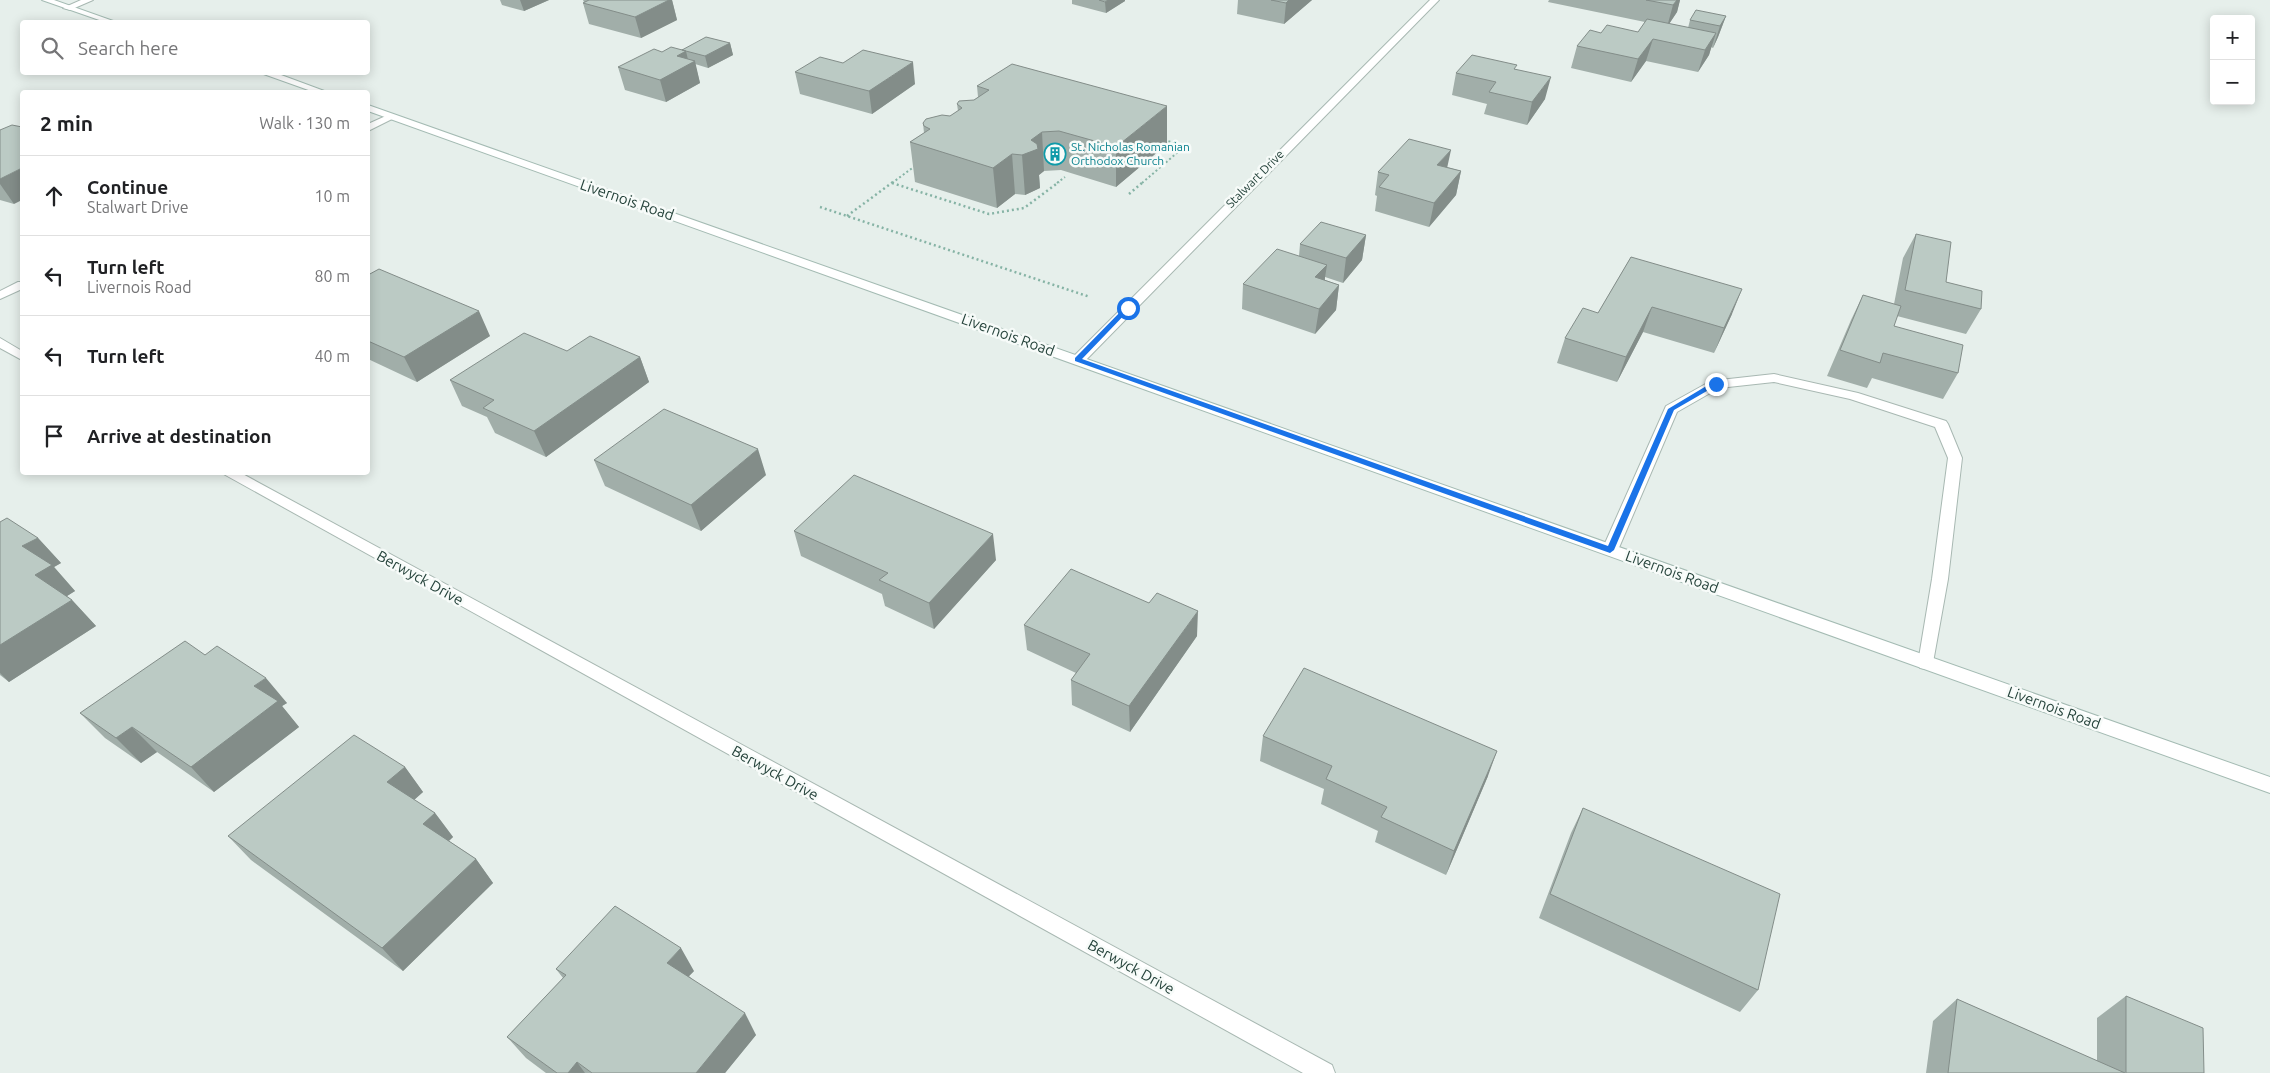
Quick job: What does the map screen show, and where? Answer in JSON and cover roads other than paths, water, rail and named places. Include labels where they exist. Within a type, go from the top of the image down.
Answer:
[{"type":"main road","points":[[46,0],[106,20]]},
{"type":"main road","points":[[67,8],[88,0]]},
{"type":"main road","name":"Stalwart Drive","points":[[1078,360],[1286,148],[1435,0]]},
{"type":"main road","points":[[271,75],[316,90]]},
{"type":"main road","name":"Livernois Road","points":[[370,109],[2270,786]]},
{"type":"main road","points":[[370,127],[391,117]]},
{"type":"main road","points":[[0,295],[20,286]]},
{"type":"main road","points":[[0,342],[20,355]]},
{"type":"main road","points":[[1610,550],[1671,409],[1716,384],[1774,378],[1853,396],[1941,424],[1954,458],[1940,579],[1926,663]]},
{"type":"main road","name":"Berwyck Drive","points":[[231,475],[1324,1073]]},
{"type":"place","name":"St. Nicholas Romanian Orthodox Church","points":[[1055,154]]}]
